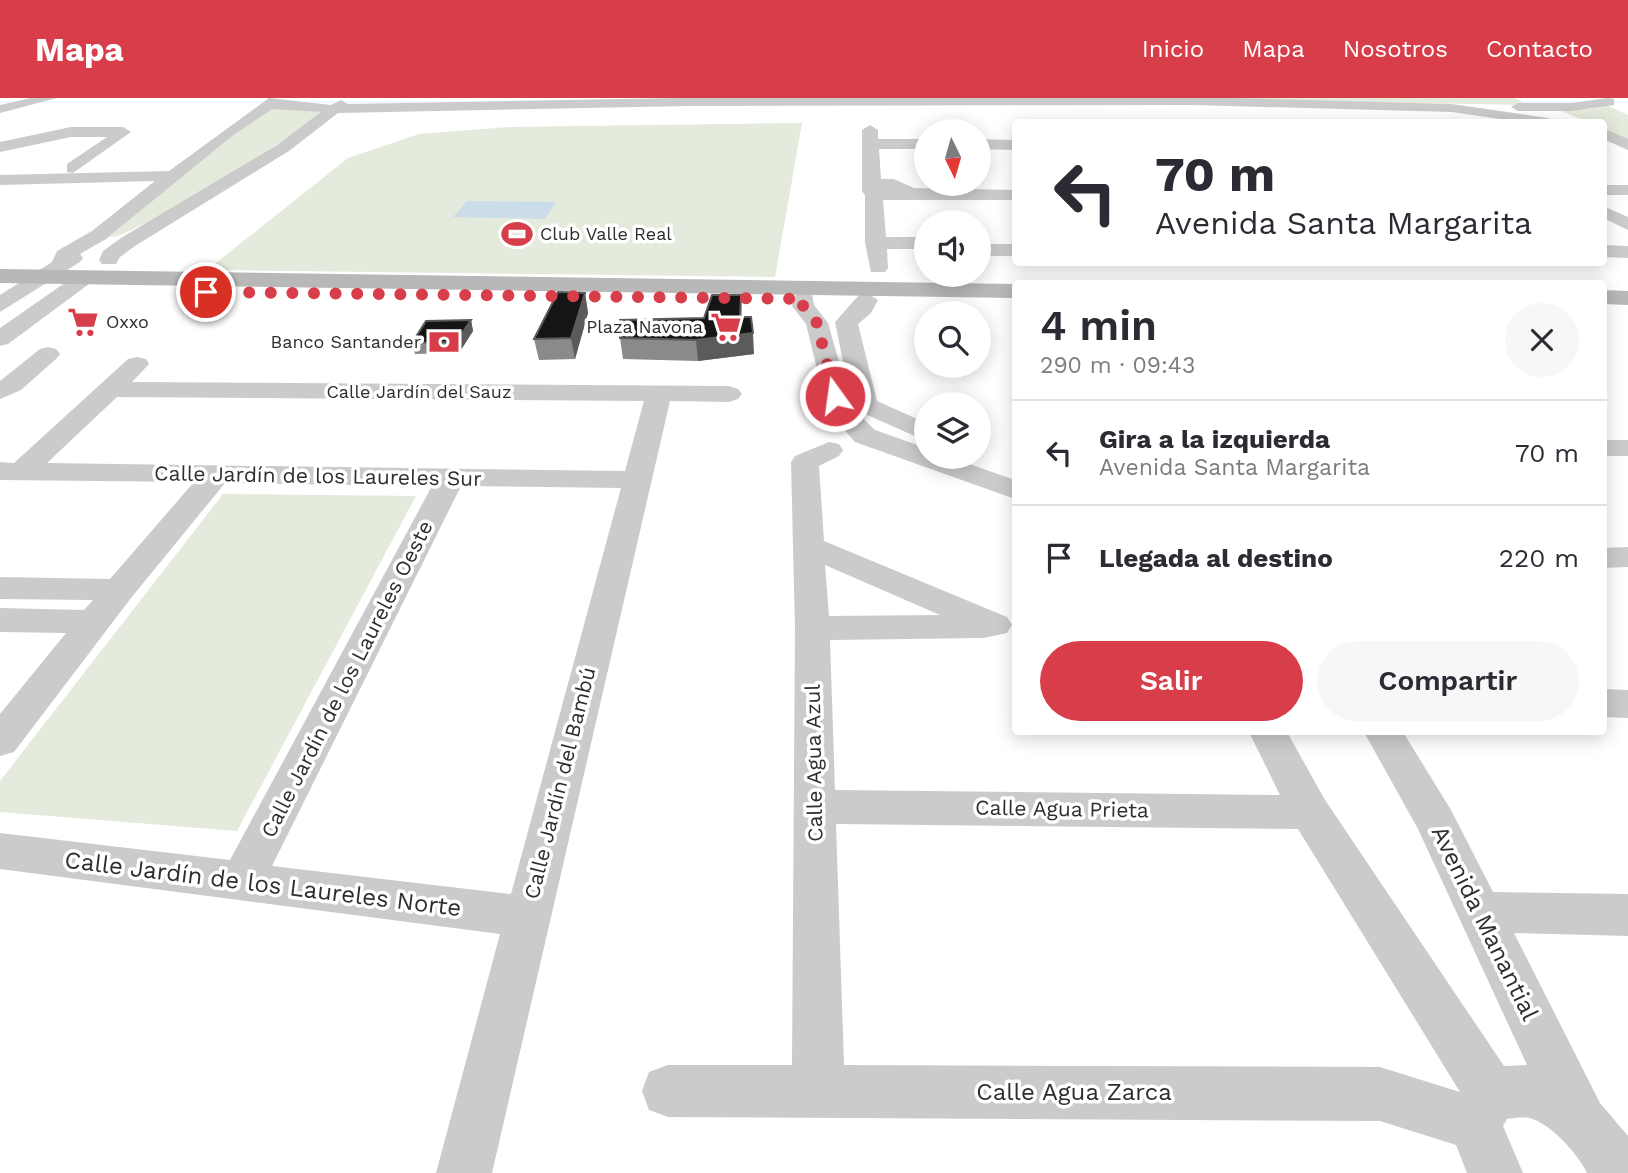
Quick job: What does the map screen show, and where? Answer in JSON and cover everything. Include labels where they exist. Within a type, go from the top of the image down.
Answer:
[{"type":"main road","points":[[109,260],[108,265],[112,267],[319,275],[346,281]]},
{"type":"main road","points":[[7,283],[54,268],[76,284],[284,293],[1012,300]]},
{"type":"main road","points":[[7,283],[375,281],[1012,290]]},
{"type":"main road","points":[[284,293],[360,290],[375,281]]},
{"type":"main road","points":[[804,299],[821,291],[912,289]]},
{"type":"main road","points":[[1607,297],[1628,298]]},
{"type":"main road","points":[[1607,311],[1628,311]]},
{"type":"street","points":[[0,101],[9,98]]},
{"type":"street","points":[[0,109],[50,98]]},
{"type":"street","points":[[109,260],[122,255],[140,238],[283,148],[349,98]]},
{"type":"street","points":[[1140,101],[1190,98]]},
{"type":"street","points":[[1526,98],[1572,119]]},
{"type":"street","points":[[276,100],[274,105],[334,110],[455,103],[706,100],[1140,101],[1545,107],[1585,106],[1609,102]]},
{"type":"street","points":[[54,268],[78,256],[96,238],[227,132],[276,100]]},
{"type":"street","points":[[355,125],[455,103]]},
{"type":"street","points":[[1413,106],[1487,112],[1530,119]]},
{"type":"street","points":[[283,148],[334,131]]},
{"type":"street","points":[[0,147],[71,132],[122,132],[73,168],[178,172]]},
{"type":"street","points":[[1607,137],[1628,145]]},
{"type":"street","points":[[876,254],[872,141],[914,145]]},
{"type":"street","points":[[991,147],[1012,147]]},
{"type":"street","points":[[0,154],[97,151]]},
{"type":"street","points":[[0,180],[178,172]]},
{"type":"street","points":[[874,189],[889,196],[903,190],[1012,188]]},
{"type":"street","points":[[903,190],[1012,195]]},
{"type":"street","points":[[1607,199],[1628,190]]},
{"type":"street","points":[[1607,200],[1628,198]]},
{"type":"street","points":[[1607,203],[1628,224]]},
{"type":"street","points":[[96,238],[140,238]]},
{"type":"street","points":[[991,243],[1012,244]]},
{"type":"street","points":[[876,254],[914,246]]},
{"type":"street","points":[[876,254],[914,250]]},
{"type":"street","points":[[991,250],[1012,250]]},
{"type":"street","points":[[1607,251],[1628,251]]},
{"type":"street","points":[[1607,258],[1628,258]]},
{"type":"street","points":[[0,306],[7,283]]},
{"type":"street","points":[[0,339],[76,284]]},
{"type":"street","points":[[804,299],[803,306],[817,323],[846,387],[865,405],[914,427]]},
{"type":"street","points":[[867,300],[863,308],[846,322],[846,387],[840,410],[864,436],[1012,489]]},
{"type":"street","points":[[0,391],[12,385],[48,355]]},
{"type":"street","points":[[11,471],[137,364]]},
{"type":"street","name":"Calle Jardín del Sauz","points":[[109,389],[729,394]]},
{"type":"street","name":"Calle Jardín del Bambú","points":[[464,1173],[659,394]]},
{"type":"street","name":"Calle Agua Azul","points":[[818,1091],[812,628],[805,462],[830,450]]},
{"type":"street","points":[[991,457],[1012,465]]},
{"type":"street","name":"Calle Jardín de los Laureles Sur","points":[[11,471],[637,480]]},
{"type":"street","points":[[0,741],[119,590],[215,476]]},
{"type":"street","name":"Calle Jardín de los Laureles Oeste","points":[[242,881],[451,477]]},
{"type":"street","points":[[808,545],[1005,625]]},
{"type":"street","points":[[1607,558],[1628,557]]},
{"type":"street","points":[[0,588],[119,590]]},
{"type":"street","points":[[0,620],[94,622]]},
{"type":"street","points":[[812,628],[1005,625]]},
{"type":"street","points":[[1607,703],[1628,704]]},
{"type":"street","points":[[1270,735],[1310,812],[1483,1109],[1495,1173]]},
{"type":"street","name":"Avenida Manantial","points":[[1385,735],[1436,822],[1579,1118]]},
{"type":"street","name":"Calle Agua Prieta","points":[[814,807],[1310,812]]},
{"type":"street","name":"Calle Jardín de los Laureles Norte","points":[[0,851],[526,917]]},
{"type":"street","points":[[1479,912],[1628,915]]},
{"type":"street","name":"Calle Agua Zarca","points":[[668,1091],[1380,1094],[1483,1109]]},
{"type":"street","points":[[1483,1109],[1532,1092],[1579,1118],[1614,1163],[1615,1173]]},
{"type":"shaded area","points":[[1201,98],[1515,98],[1528,105],[1207,99]]},
{"type":"shaded area","points":[[1606,105],[1628,115],[1628,140],[1607,131],[1607,119],[1581,119],[1556,109],[1590,109]]},
{"type":"shaded area","points":[[270,108],[322,112],[300,130],[171,209],[122,234],[109,237],[232,134]]},
{"type":"shaded area","name":"Club Valle Real","points":[[802,123],[775,277],[207,270],[348,158],[419,134],[509,127]]},
{"type":"shaded area","points":[[223,494],[416,496],[237,831],[0,812],[0,781]]},
{"type":"water","points":[[467,201],[556,202],[545,219],[453,217]]},
{"type":"building","points":[[558,292],[585,293],[571,338],[534,339]]},
{"type":"building","points":[[712,295],[741,295],[740,317],[751,317],[753,333],[696,340],[620,338],[620,320],[704,318]]},
{"type":"building","points":[[471,320],[456,342],[412,343],[426,321]]},
{"type":"place","name":"Club Valle Real","points":[[517,234]]},
{"type":"place","name":"Oxxo","points":[[83,322]]},
{"type":"place","name":"Plaza Navona","points":[[726,327]]},
{"type":"place","name":"Banco Santander","points":[[444,342]]},
{"type":"route","points":[[206,292],[804,299],[803,306],[817,323],[835,396]]}]
